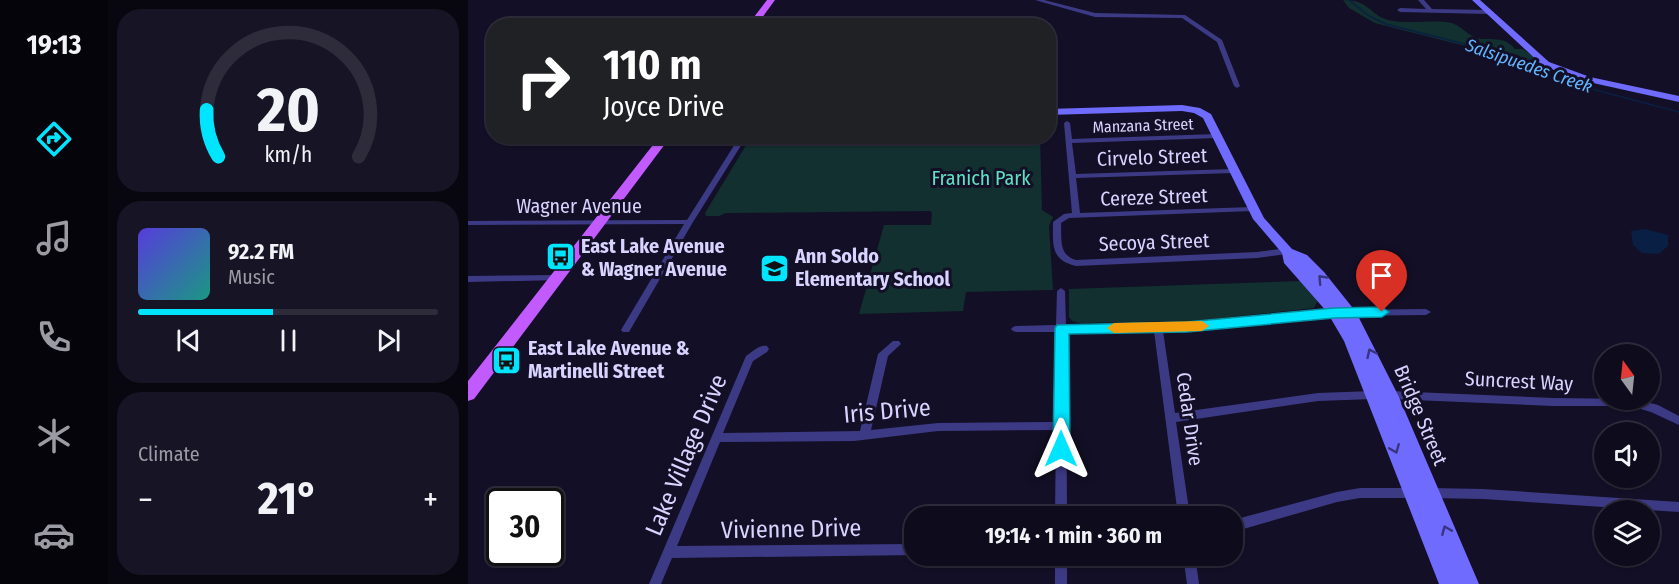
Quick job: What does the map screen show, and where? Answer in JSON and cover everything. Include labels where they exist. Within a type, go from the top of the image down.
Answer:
[{"type":"main road","points":[[757,18],[771,0]]},
{"type":"main road","points":[[470,388],[601,223],[660,144]]},
{"type":"street","points":[[1038,0],[1095,15],[1183,16],[1220,41],[1237,86]]},
{"type":"street","points":[[1421,0],[1431,11]]},
{"type":"street","points":[[1476,0],[1546,64],[1587,79],[1679,99]]},
{"type":"street","points":[[1400,10],[1488,12]]},
{"type":"street","name":"Bridge Street","points":[[1056,112],[1191,109],[1208,116],[1252,209],[1288,252],[1289,260],[1342,313],[1431,493],[1469,584]]},
{"type":"street","points":[[1068,123],[1076,216]]},
{"type":"street","name":"Manzana Street","points":[[1069,141],[1217,136]]},
{"type":"street","points":[[627,330],[689,222],[739,144]]},
{"type":"street","name":"Cirvelo Street","points":[[1072,176],[1233,171]]},
{"type":"street","name":"Cereze Street","points":[[1058,220],[1076,216],[1252,209]]},
{"type":"street","name":"Secoya Street","points":[[1058,220],[1058,253],[1063,260],[1071,262],[1288,252]]},
{"type":"street","name":"Wagner Avenue","points":[[468,224],[689,222]]},
{"type":"street","points":[[468,279],[558,278]]},
{"type":"street","points":[[1061,291],[1061,506]]},
{"type":"street","points":[[1016,329],[1158,328],[1342,313],[1426,312]]},
{"type":"street","name":"Cedar Drive","points":[[1158,328],[1183,506]]},
{"type":"street","points":[[864,435],[883,354],[896,344]]},
{"type":"street","name":"Lake Village Drive","points":[[655,584],[749,359],[764,349]]},
{"type":"street","name":"Bridge Street","points":[[1382,395],[1413,493],[1449,584]]},
{"type":"street","name":"Suncrest Way","points":[[1171,418],[1305,398],[1382,395],[1553,402],[1630,402],[1654,408],[1679,421]]},
{"type":"street","name":"Iris Drive","points":[[716,438],[864,435],[919,428],[1061,426]]},
{"type":"street","points":[[1243,523],[1337,496],[1360,493],[1483,494],[1679,507]]},
{"type":"street","name":"Vivienne Drive","points":[[668,552],[904,550]]},
{"type":"street","points":[[1061,566],[1061,584]]},
{"type":"street","points":[[1191,566],[1193,584]]},
{"type":"green space","points":[[1343,0],[1359,2],[1388,20],[1452,23],[1476,38],[1502,40],[1515,49],[1523,49],[1547,66],[1528,71],[1485,51],[1375,23],[1349,8]]},
{"type":"green space","name":"Franich Park","points":[[747,144],[1040,144],[1042,210],[1053,217],[1049,226],[1053,290],[966,292],[963,311],[859,314],[884,225],[931,225],[932,213],[930,211],[726,213],[719,216],[706,216],[705,213]]},
{"type":"green space","points":[[1302,281],[1318,300],[1314,308],[1194,321],[1080,323],[1072,321],[1069,317],[1069,289]]},
{"type":"water","points":[[1645,229],[1668,235],[1668,246],[1659,254],[1642,253],[1633,245],[1631,231]]},
{"type":"waterway","name":"Salsipuedes Creek","points":[[1349,0],[1369,16],[1386,24],[1488,50],[1558,80],[1679,112]]},
{"type":"slow traffic","points":[[1114,328],[1202,326]]},
{"type":"place","name":"East Lake Avenue & Wagner Avenue","points":[[560,257]]},
{"type":"place","name":"Ann Soldo Elementary School","points":[[774,268]]},
{"type":"place","name":"East Lake Avenue & Martinelli Street","points":[[507,360]]},
{"type":"route","points":[[1061,449],[1062,328],[1187,327],[1334,313],[1382,312]]}]
